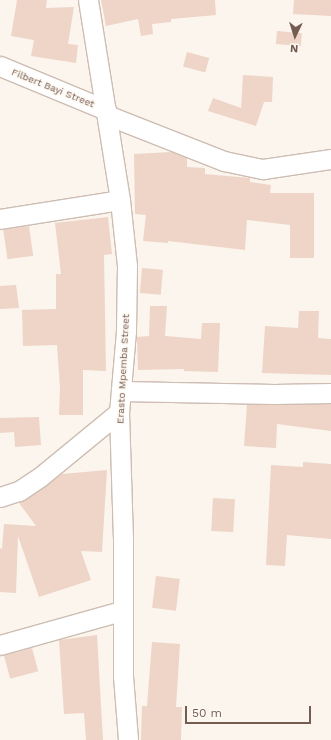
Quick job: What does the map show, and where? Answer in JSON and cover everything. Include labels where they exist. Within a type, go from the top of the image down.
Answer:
[{"type":"street","name":"Erasto Mpemba Street","points":[[88,0],[120,200],[127,266],[126,331],[119,412],[123,537],[122,611],[128,740]]},
{"type":"street","name":"Filbert Bayi Street","points":[[0,66],[106,113],[224,162],[263,169],[331,158]]},
{"type":"street","points":[[0,73],[20,74]]},
{"type":"street","points":[[0,219],[120,200]]},
{"type":"street","points":[[121,391],[274,394],[331,393]]},
{"type":"street","points":[[0,497],[19,491],[40,477],[119,412]]},
{"type":"street","points":[[0,645],[122,611]]},
{"type":"building","points":[[17,0],[47,0],[46,8],[74,7],[68,44],[78,45],[76,63],[31,56],[34,40],[11,36]]},
{"type":"building","points":[[101,0],[215,0],[216,15],[171,19],[171,22],[152,24],[153,34],[141,36],[138,19],[106,26]]},
{"type":"building","points":[[294,0],[331,0],[331,16],[293,14]]},
{"type":"building","points":[[277,31],[302,33],[301,46],[276,44]]},
{"type":"building","points":[[187,52],[209,58],[205,72],[183,66]]},
{"type":"building","points":[[243,75],[273,77],[272,102],[264,102],[256,126],[208,111],[213,98],[241,108]]},
{"type":"building","points":[[171,152],[187,158],[187,167],[205,168],[205,174],[250,178],[250,182],[271,185],[270,193],[314,193],[314,258],[290,258],[290,225],[247,220],[245,250],[168,241],[168,243],[143,241],[146,215],[135,214],[134,154]]},
{"type":"building","points":[[108,217],[112,254],[104,255],[106,371],[83,370],[83,415],[59,415],[60,388],[57,345],[23,346],[22,310],[56,309],[56,274],[61,274],[55,223]]},
{"type":"building","points":[[29,226],[33,256],[7,259],[3,230]]},
{"type":"building","points":[[142,268],[163,270],[161,295],[140,293]]},
{"type":"building","points":[[16,285],[19,308],[0,309],[0,286]]},
{"type":"building","points":[[150,306],[167,306],[165,336],[201,339],[202,323],[220,323],[218,372],[184,371],[184,369],[138,370],[137,337],[149,336]]},
{"type":"building","points":[[299,311],[319,311],[318,338],[331,339],[331,375],[262,373],[265,326],[298,328]]},
{"type":"building","points":[[247,404],[331,404],[331,431],[277,424],[276,448],[244,446]]},
{"type":"building","points":[[39,417],[41,445],[15,447],[14,432],[0,433],[0,418]]},
{"type":"building","points":[[303,462],[331,464],[331,539],[287,535],[285,566],[266,565],[271,465],[303,467]]},
{"type":"building","points":[[107,470],[102,552],[81,551],[91,580],[39,597],[18,536],[16,593],[0,592],[0,548],[2,549],[4,524],[36,526],[19,503],[62,474]]},
{"type":"building","points":[[213,498],[235,499],[233,532],[211,531]]},
{"type":"building","points":[[156,576],[180,579],[176,611],[152,608]]},
{"type":"building","points":[[97,635],[103,740],[86,740],[84,713],[64,714],[59,640]]},
{"type":"building","points":[[152,642],[180,644],[176,707],[182,707],[181,740],[141,740],[142,706],[147,706]]},
{"type":"building","points":[[32,648],[38,671],[10,679],[4,656]]}]
